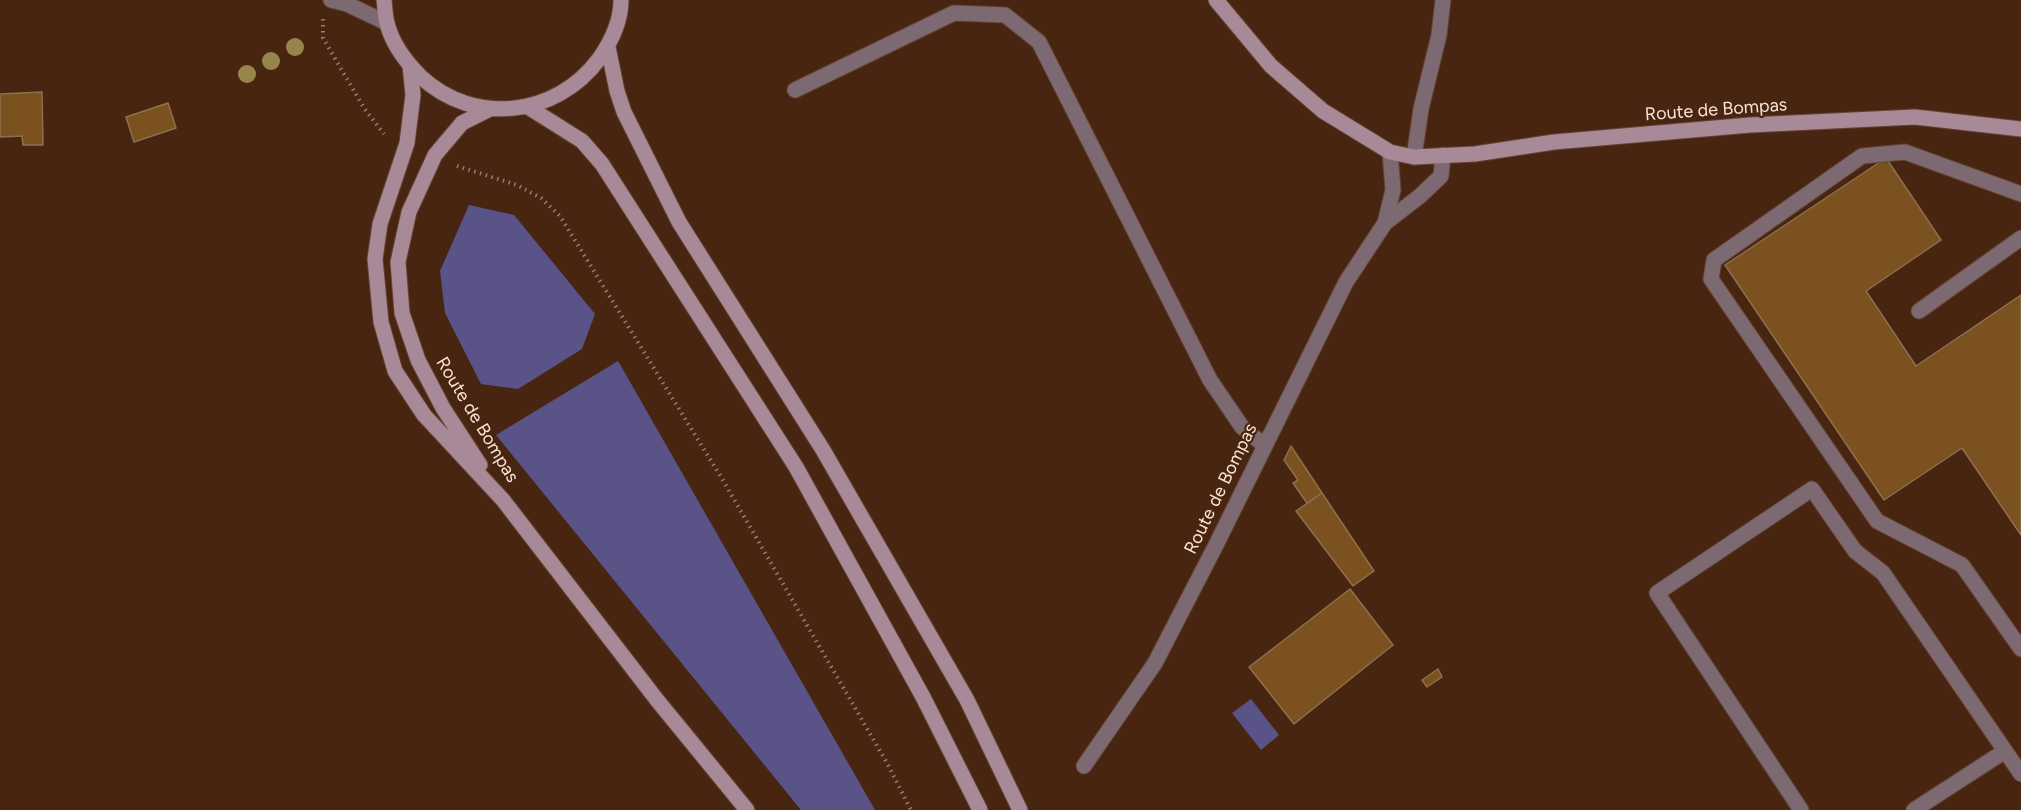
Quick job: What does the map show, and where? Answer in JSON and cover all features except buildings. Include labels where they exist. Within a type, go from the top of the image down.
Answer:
[{"type":"main road","points":[[384,0],[387,23],[396,46],[410,66],[432,87],[460,102],[490,109],[528,107],[560,95],[587,74],[608,47],[625,2]]},
{"type":"main road","name":"Route de Bompas","points":[[1216,0],[1271,66],[1323,111],[1390,152],[1414,157],[1475,154],[1554,142],[1750,125],[1914,117],[2021,129]]},
{"type":"main road","points":[[608,47],[616,91],[624,112],[679,222],[829,460],[967,700],[1020,810]]},
{"type":"main road","name":"Route de Bompas","points":[[410,66],[413,94],[407,142],[380,224],[375,259],[381,322],[395,371],[424,415],[503,500]]},
{"type":"main road","points":[[528,107],[582,141],[602,164],[796,467],[923,697],[980,810]]},
{"type":"main road","name":"Route de Bompas","points":[[490,109],[462,123],[435,155],[409,212],[398,262],[402,313],[418,360],[443,408],[503,500],[657,700],[747,810]]},
{"type":"street","points":[[1414,157],[1421,109],[1439,35],[1443,0]]},
{"type":"street","points":[[327,5],[347,4],[387,23]]},
{"type":"street","points":[[795,90],[954,13],[1005,15],[1039,42],[1210,380],[1242,426],[1264,446]]},
{"type":"street","points":[[1385,223],[1393,190],[1390,152]]},
{"type":"street","points":[[2021,194],[1905,152],[1862,156],[1714,260],[1712,279],[1877,521],[1962,566],[2021,649]]},
{"type":"street","points":[[1385,223],[1420,196],[1441,176],[1443,155]]},
{"type":"street","name":"Route de Bompas","points":[[1084,766],[1155,663],[1346,282],[1385,223]]},
{"type":"street","points":[[1919,311],[2021,238]]},
{"type":"street","points":[[1801,810],[1657,593],[1812,489],[1855,551],[1883,573],[2021,774]]},
{"type":"street","points":[[1914,810],[2005,752]]},
{"type":"path","points":[[327,5],[322,38],[364,108],[383,134],[407,142]]},
{"type":"path","points":[[435,155],[463,168],[517,185],[541,198],[560,216],[721,477],[887,763],[910,810]]},
{"type":"shaded area","points":[[469,205],[514,215],[595,314],[582,349],[518,389],[481,384],[445,313],[440,271]]},
{"type":"shaded area","points":[[618,361],[875,810],[801,810],[496,435]]},
{"type":"shaded area","points":[[1251,699],[1279,735],[1261,750],[1232,713]]}]
